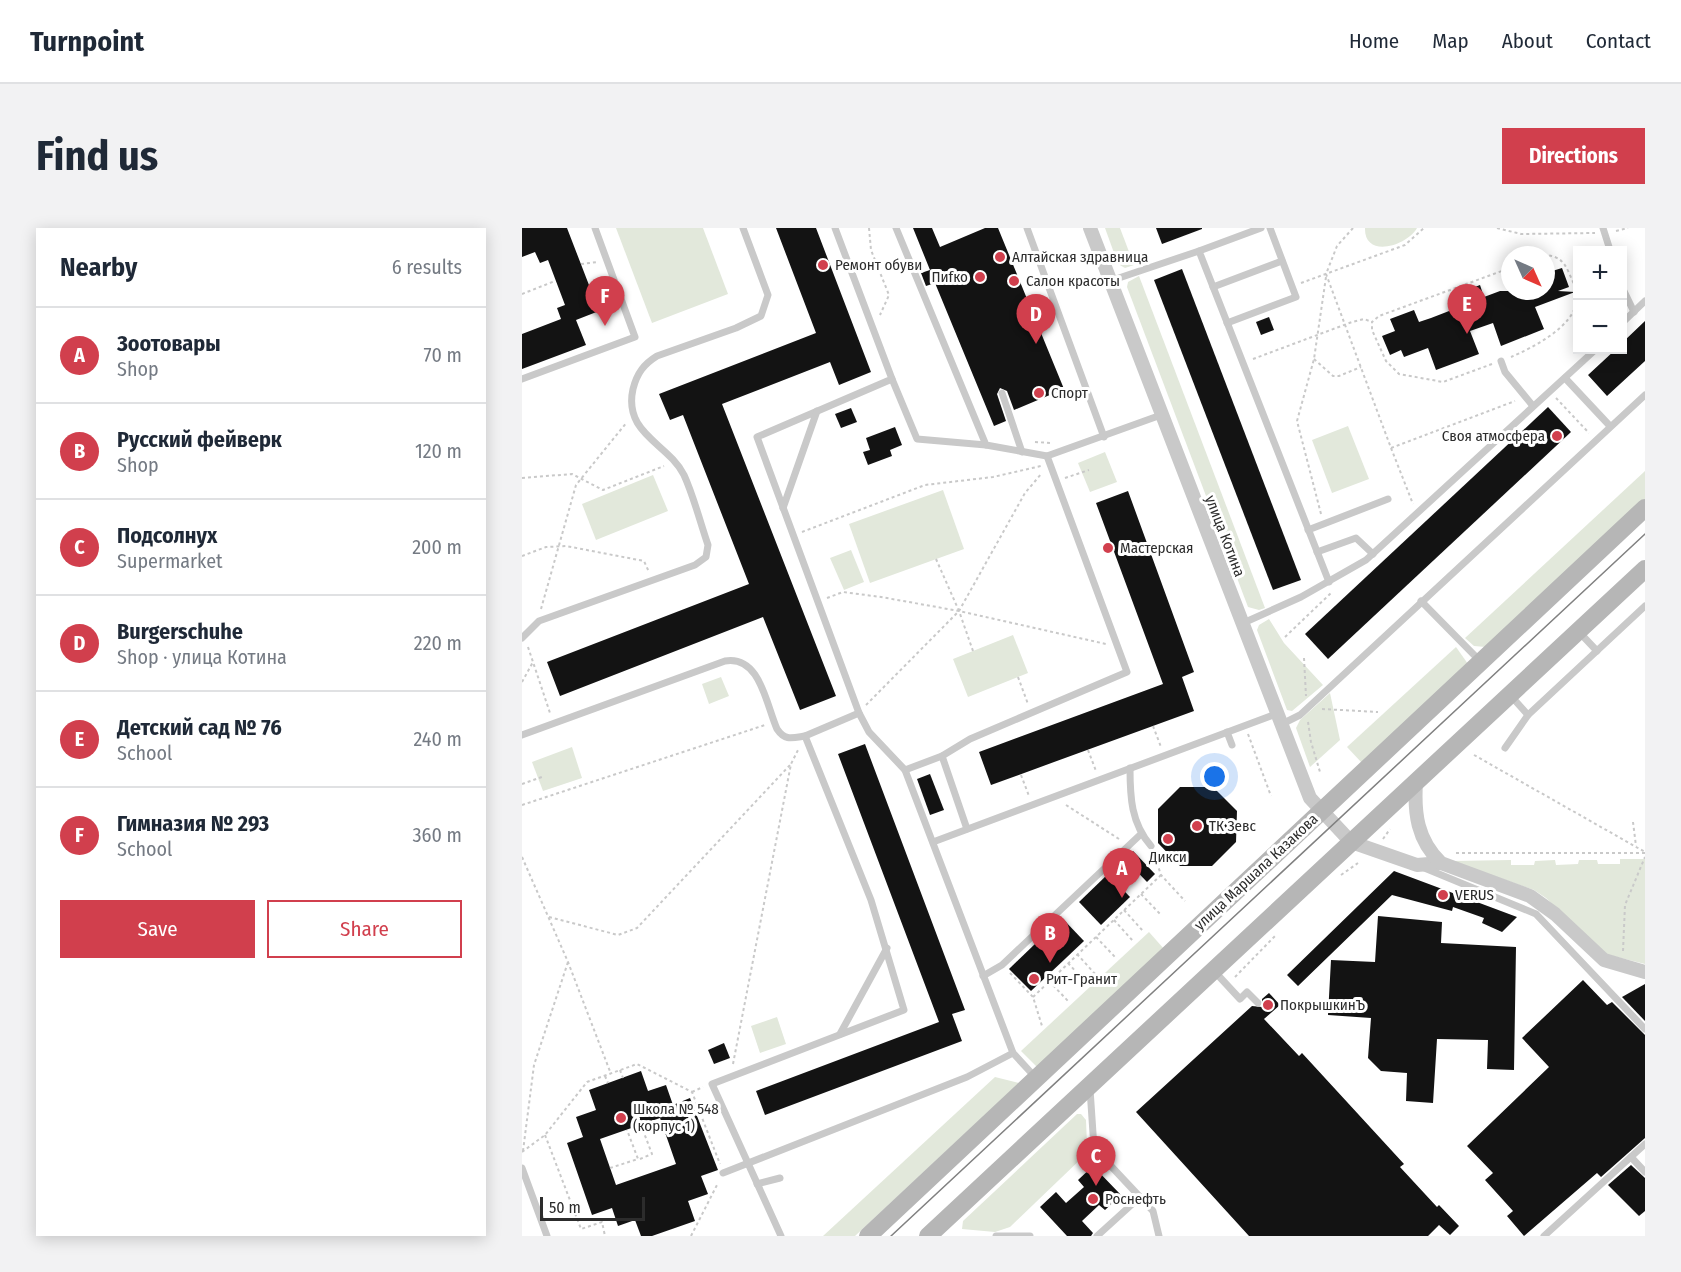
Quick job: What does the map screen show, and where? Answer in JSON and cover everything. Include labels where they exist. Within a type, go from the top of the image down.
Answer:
[{"type":"main road","name":"улица Маршала Казакова","points":[[868,1236],[1645,508]]},
{"type":"main road","points":[[928,1236],[1645,569]]},
{"type":"street","name":"улица Котина","points":[[1090,228],[1302,782],[1321,811],[1351,842]]},
{"type":"street","points":[[1416,782],[1414,805],[1417,823],[1431,853],[1530,896],[1555,914],[1604,960],[1645,972]]},
{"type":"street","points":[[1351,842],[1417,865],[1445,858]]},
{"type":"lane","points":[[522,379],[635,337],[594,228]]},
{"type":"lane","points":[[523,637],[539,621],[695,565],[706,557],[708,545],[684,475],[675,462],[651,442],[634,416],[631,398],[636,379],[645,364],[657,356],[736,328],[761,316],[768,295],[743,228]]},
{"type":"lane","points":[[835,228],[917,440],[986,445],[1047,456],[1161,415]]},
{"type":"lane","points":[[896,228],[986,445]]},
{"type":"lane","points":[[1027,228],[1104,437]]},
{"type":"lane","points":[[1110,281],[1261,228]]},
{"type":"lane","points":[[1227,323],[1296,297],[1270,228]]},
{"type":"lane","points":[[1604,231],[1609,246]]},
{"type":"lane","points":[[1198,251],[1329,582]]},
{"type":"lane","points":[[1213,287],[1282,261]]},
{"type":"lane","points":[[1627,297],[1634,312]]},
{"type":"lane","points":[[1627,319],[1645,302]]},
{"type":"lane","points":[[1241,624],[1281,607],[1329,582],[1373,554],[1591,354]]},
{"type":"lane","points":[[1501,361],[1505,372],[1533,406]]},
{"type":"lane","points":[[1565,378],[1609,425]]},
{"type":"lane","points":[[892,379],[757,437],[859,713],[868,732],[905,770],[1013,1053],[1035,1078]]},
{"type":"lane","points":[[1002,393],[1022,452]]},
{"type":"lane","points":[[933,842],[1227,732],[1278,719],[1307,707],[1609,425],[1645,395]]},
{"type":"lane","points":[[783,508],[817,411]]},
{"type":"lane","points":[[905,770],[942,756],[970,739],[1127,672],[1047,456]]},
{"type":"lane","points":[[1308,530],[1388,499]]},
{"type":"lane","points":[[1317,552],[1356,538],[1373,554]]},
{"type":"lane","points":[[1421,601],[1481,661]]},
{"type":"lane","points":[[1504,748],[1528,715],[1645,606]]},
{"type":"lane","points":[[1578,631],[1597,651]]},
{"type":"lane","points":[[522,735],[725,660],[737,659],[747,663],[754,671],[773,722],[782,737],[790,739],[806,736],[859,713]]},
{"type":"lane","points":[[1510,694],[1528,715]]},
{"type":"lane","points":[[1227,732],[1232,745]]},
{"type":"lane","points":[[781,1236],[712,1084],[904,1010],[871,900],[806,736]]},
{"type":"lane","points":[[942,756],[967,829]]},
{"type":"lane","points":[[1130,768],[1130,802],[1141,834],[1151,846]]},
{"type":"lane","points":[[983,975],[1002,964],[1141,834]]},
{"type":"lane","points":[[1417,865],[1536,914],[1645,1029]]},
{"type":"lane","points":[[840,1034],[886,948]]},
{"type":"lane","points":[[1213,970],[1240,999],[1247,992],[1258,1003]]},
{"type":"lane","points":[[723,1173],[968,1077],[1013,1053]]},
{"type":"lane","points":[[1090,1085],[1094,1148],[1153,1211],[1159,1236]]},
{"type":"lane","points":[[1544,1236],[1645,1144]]},
{"type":"lane","points":[[1631,1157],[1645,1172]]},
{"type":"lane","points":[[522,1168],[547,1236]]},
{"type":"lane","points":[[757,1185],[780,1178]]},
{"type":"lane","points":[[1097,1236],[1140,1197]]},
{"type":"lane","points":[[996,1236],[1030,1236]]},
{"type":"path","points":[[869,228],[871,250],[890,295],[873,328]]},
{"type":"path","points":[[1322,525],[1319,502],[1297,421],[1314,359],[1326,274],[1337,246],[1353,228]]},
{"type":"path","points":[[1292,286],[1405,245],[1424,228]]},
{"type":"path","points":[[1497,228],[1521,234],[1604,231]]},
{"type":"path","points":[[1501,271],[1379,316],[1372,322],[1372,330],[1386,362],[1400,374],[1443,382],[1501,361],[1546,341],[1572,313],[1577,302],[1577,292],[1565,263],[1555,257]]},
{"type":"path","points":[[581,264],[607,261]]},
{"type":"path","points":[[1326,274],[1417,515]]},
{"type":"path","points":[[522,294],[555,281]]},
{"type":"path","points":[[1243,363],[1345,324],[1364,319],[1372,322]]},
{"type":"path","points":[[1314,359],[1333,376],[1339,376],[1361,367]]},
{"type":"path","points":[[1550,392],[1589,433]]},
{"type":"path","points":[[1391,448],[1525,397]]},
{"type":"path","points":[[539,621],[542,601],[558,545],[580,478],[634,416]]},
{"type":"path","points":[[522,478],[572,474],[603,490],[675,462]]},
{"type":"path","points":[[793,536],[925,486],[993,477],[1031,468]]},
{"type":"path","points":[[1057,482],[1089,470]]},
{"type":"path","points":[[859,713],[959,611],[1025,493],[1036,480]]},
{"type":"path","points":[[522,556],[558,545],[644,561]]},
{"type":"path","points":[[936,559],[959,611],[973,651]]},
{"type":"path","points":[[1285,637],[1335,590]]},
{"type":"path","points":[[818,601],[843,592],[959,611],[1117,646]]},
{"type":"path","points":[[523,637],[553,724]]},
{"type":"path","points":[[1304,658],[1311,742],[1320,772]]},
{"type":"path","points":[[522,682],[533,662]]},
{"type":"path","points":[[1018,677],[1032,712]]},
{"type":"path","points":[[1307,707],[1378,712]]},
{"type":"path","points":[[522,805],[773,722]]},
{"type":"path","points":[[1153,726],[1164,755]]},
{"type":"path","points":[[1244,726],[1271,796]]},
{"type":"path","points":[[549,917],[618,935],[638,928],[790,764],[806,736]]},
{"type":"path","points":[[1088,750],[1099,780]]},
{"type":"path","points":[[1474,754],[1645,854]]},
{"type":"path","points":[[731,1075],[790,764]]},
{"type":"path","points":[[1021,774],[1032,804]]},
{"type":"path","points":[[522,784],[542,777]]},
{"type":"path","points":[[1053,797],[1129,845]]},
{"type":"path","points":[[1633,822],[1636,847]]},
{"type":"path","points":[[1151,846],[1161,875],[1185,901]]},
{"type":"path","points":[[1445,858],[1645,854]]},
{"type":"path","points":[[1623,959],[1625,905],[1645,854]]},
{"type":"path","points":[[522,857],[568,962],[611,1074]]},
{"type":"path","points":[[1033,997],[1161,875]]},
{"type":"path","points":[[1141,894],[1161,915]]},
{"type":"path","points":[[1124,910],[1143,931]]},
{"type":"path","points":[[1114,920],[1133,941]]},
{"type":"path","points":[[1227,985],[1268,946],[1277,934]]},
{"type":"path","points":[[1096,937],[1115,957]]},
{"type":"path","points":[[1077,954],[1096,975]]},
{"type":"path","points":[[522,1152],[534,1065],[568,962]]},
{"type":"path","points":[[1068,963],[1087,984]]},
{"type":"path","points":[[1002,964],[1033,997],[1042,1026]]},
{"type":"path","points":[[1049,981],[1068,1001]]},
{"type":"path","points":[[522,1152],[546,1135],[587,1082],[637,1064],[692,1092],[723,1173],[691,1236]]},
{"type":"path","points":[[620,1070],[623,1078]]},
{"type":"path","points":[[605,1076],[608,1083]]},
{"type":"path","points":[[610,1168],[652,1154],[641,1125]]},
{"type":"path","points":[[627,1130],[638,1160]]},
{"type":"path","points":[[546,1135],[581,1229],[602,1222],[605,1236]]},
{"type":"shaded area","points":[[616,228],[703,228],[728,294],[652,323]]},
{"type":"shaded area","points":[[1105,228],[1120,228],[1134,265],[1125,268],[1118,264]]},
{"type":"shaded area","points":[[1365,228],[1417,228],[1405,240],[1387,246],[1378,246],[1371,244]]},
{"type":"shaded area","points":[[1139,276],[1265,608],[1259,610],[1248,607],[1127,287],[1128,282]]},
{"type":"shaded area","points":[[1348,426],[1369,479],[1332,493],[1312,440]]},
{"type":"shaded area","points":[[1105,452],[1117,482],[1090,492],[1078,463]]},
{"type":"shaded area","points":[[1645,471],[1645,499],[1486,647],[1474,646],[1465,638]]},
{"type":"shaded area","points":[[653,475],[668,511],[596,540],[582,504]]},
{"type":"shaded area","points":[[943,490],[964,549],[870,583],[849,524]]},
{"type":"shaded area","points":[[851,550],[864,582],[844,590],[830,558]]},
{"type":"shaded area","points":[[1269,619],[1284,643],[1323,685],[1292,711],[1287,710],[1257,630],[1259,625]]},
{"type":"shaded area","points":[[1013,635],[1028,673],[968,697],[953,659]]},
{"type":"shaded area","points":[[1456,647],[1468,664],[1362,763],[1347,747]]},
{"type":"shaded area","points":[[721,677],[729,696],[709,704],[702,684]]},
{"type":"shaded area","points":[[1330,693],[1340,740],[1310,767],[1296,728],[1300,720]]},
{"type":"shaded area","points":[[572,747],[582,778],[543,791],[532,762]]},
{"type":"shaded area","points":[[1620,859],[1645,859],[1645,964],[1605,954],[1546,898],[1534,890],[1452,861],[1511,860],[1511,865],[1534,865],[1535,861],[1555,860],[1556,865],[1578,864],[1579,860],[1597,860],[1598,864],[1620,864]]},
{"type":"shaded area","points":[[1149,932],[1164,949],[1037,1067],[1021,1051]]},
{"type":"shaded area","points":[[777,1017],[786,1044],[760,1053],[751,1026]]},
{"type":"shaded area","points":[[995,1077],[1019,1083],[855,1236],[823,1236]]},
{"type":"shaded area","points":[[1077,1114],[1081,1114],[1086,1120],[1087,1145],[1084,1156],[1010,1227],[995,1232],[962,1229],[963,1221]]},
{"type":"building","points":[[522,228],[567,228],[599,311],[576,320],[586,345],[522,369],[522,334],[561,319],[557,308],[565,305],[548,260],[540,263],[535,252],[522,257]]},
{"type":"building","points":[[776,228],[816,228],[871,372],[839,385],[830,362],[722,404],[836,696],[800,710],[763,617],[560,696],[547,662],[749,584],[683,415],[670,420],[659,394],[816,333]]},
{"type":"building","points":[[913,228],[932,228],[940,247],[985,228],[998,228],[1064,389],[1014,410],[1007,391],[1000,388],[997,394],[1006,421],[994,426],[935,283],[926,286],[921,273],[930,270]]},
{"type":"building","points":[[1156,228],[1202,228],[1202,229],[1162,244]]},
{"type":"building","points":[[1562,268],[1569,287],[1558,291],[1573,293],[1555,300],[1555,270]]},
{"type":"building","points":[[1182,269],[1301,580],[1273,590],[1154,280]]},
{"type":"building","points":[[1480,285],[1484,297],[1500,291],[1501,300],[1554,300],[1535,307],[1544,329],[1501,346],[1493,323],[1470,331],[1479,354],[1436,370],[1428,348],[1404,357],[1401,350],[1390,355],[1382,336],[1395,331],[1390,319],[1414,310],[1419,322],[1431,318],[1462,306],[1457,294]]},
{"type":"building","points":[[1269,317],[1274,330],[1261,335],[1256,322]]},
{"type":"building","points":[[1645,321],[1645,361],[1607,396],[1588,375],[1611,354],[1627,354],[1627,338]]},
{"type":"building","points":[[1548,407],[1571,432],[1328,659],[1305,634]]},
{"type":"building","points":[[851,408],[857,422],[841,428],[835,414]]},
{"type":"building","points":[[895,427],[902,445],[890,450],[892,456],[868,465],[863,452],[870,450],[866,438]]},
{"type":"building","points":[[1128,491],[1194,672],[1182,677],[1194,711],[991,785],[979,752],[1163,684],[1096,503]]},
{"type":"building","points":[[865,744],[965,1010],[952,1014],[962,1041],[765,1115],[756,1091],[939,1022],[838,754]]},
{"type":"building","points":[[930,774],[944,810],[930,815],[917,779]]},
{"type":"building","name":"ТК Зевс","points":[[1180,787],[1213,787],[1237,811],[1236,842],[1212,866],[1180,866],[1158,843],[1158,809]]},
{"type":"building","points":[[1133,851],[1155,874],[1147,882],[1125,859]]},
{"type":"building","points":[[1394,871],[1517,917],[1502,932],[1482,923],[1484,918],[1453,907],[1452,911],[1392,895],[1298,986],[1287,975]]},
{"type":"building","points":[[1108,874],[1130,897],[1101,925],[1079,902]]},
{"type":"building","points":[[1378,916],[1442,922],[1441,943],[1516,947],[1514,1070],[1487,1069],[1488,1040],[1437,1039],[1433,1103],[1406,1101],[1407,1073],[1381,1071],[1368,1058],[1371,1018],[1328,1015],[1331,960],[1375,962]]},
{"type":"building","points":[[1062,918],[1084,941],[1031,991],[1009,969]]},
{"type":"building","points":[[1583,980],[1607,1005],[1612,1002],[1645,1035],[1645,1138],[1601,1177],[1597,1173],[1524,1236],[1507,1216],[1513,1211],[1485,1180],[1493,1173],[1467,1146],[1549,1067],[1522,1038]]},
{"type":"building","points":[[1645,984],[1645,1021],[1622,997]]},
{"type":"building","points":[[1269,993],[1280,1005],[1264,1019],[1299,1056],[1302,1053],[1404,1164],[1400,1167],[1437,1207],[1439,1205],[1459,1226],[1450,1235],[1439,1225],[1428,1236],[1249,1236],[1136,1112],[1252,1006],[1262,1007],[1262,999]]},
{"type":"building","points":[[724,1043],[730,1058],[714,1064],[708,1050]]},
{"type":"building","points":[[641,1071],[648,1091],[666,1085],[673,1105],[690,1098],[718,1170],[701,1176],[708,1194],[688,1201],[695,1221],[652,1236],[641,1236],[635,1220],[618,1226],[612,1208],[592,1215],[567,1143],[583,1137],[576,1117],[596,1110],[589,1090]],"holes":[[[660,1118],[676,1164],[616,1185],[600,1139]]]},
{"type":"building","points":[[1631,1165],[1645,1178],[1645,1211],[1639,1216],[1608,1185]]},
{"type":"building","name":"Роснефть","points":[[1093,1166],[1121,1195],[1105,1210],[1099,1205],[1082,1221],[1093,1233],[1091,1236],[1067,1236],[1040,1207],[1056,1192],[1066,1203],[1084,1187],[1078,1180]]},
{"type":"tram line","points":[[891,1236],[1645,534]]},
{"type":"place","name":"Алтайская здравница","points":[[1000,257]]},
{"type":"place","name":"Ремонт обуви","points":[[823,265]]},
{"type":"place","name":"Пиfко","points":[[980,277]]},
{"type":"place","name":"Салон красоты","points":[[1014,281]]},
{"type":"place","name":"Гимназия № 293","points":[[605,326]]},
{"type":"place","name":"Детский сад № 76","points":[[1467,334]]},
{"type":"place","name":"Burgerschuhe","points":[[1036,344]]},
{"type":"place","name":"Спорт","points":[[1039,393]]},
{"type":"place","name":"Своя атмосфера","points":[[1557,436]]},
{"type":"place","name":"Мастерская","points":[[1108,548]]},
{"type":"place","name":"ТК Зевс","points":[[1197,826]]},
{"type":"place","name":"Дикси","points":[[1168,839]]},
{"type":"place","name":"VERUS","points":[[1443,895]]},
{"type":"place","name":"Зоотовары","points":[[1122,898]]},
{"type":"place","name":"Русский фейверк","points":[[1050,963]]},
{"type":"place","name":"Рит-Гранит","points":[[1034,979]]},
{"type":"place","name":"ПокрышкинЪ","points":[[1268,1005]]},
{"type":"place","name":"Школа № 548 (корпус 1)","points":[[621,1118]]},
{"type":"place","name":"Подсолнух","points":[[1096,1186]]},
{"type":"place","name":"Роснефть","points":[[1093,1199]]}]
